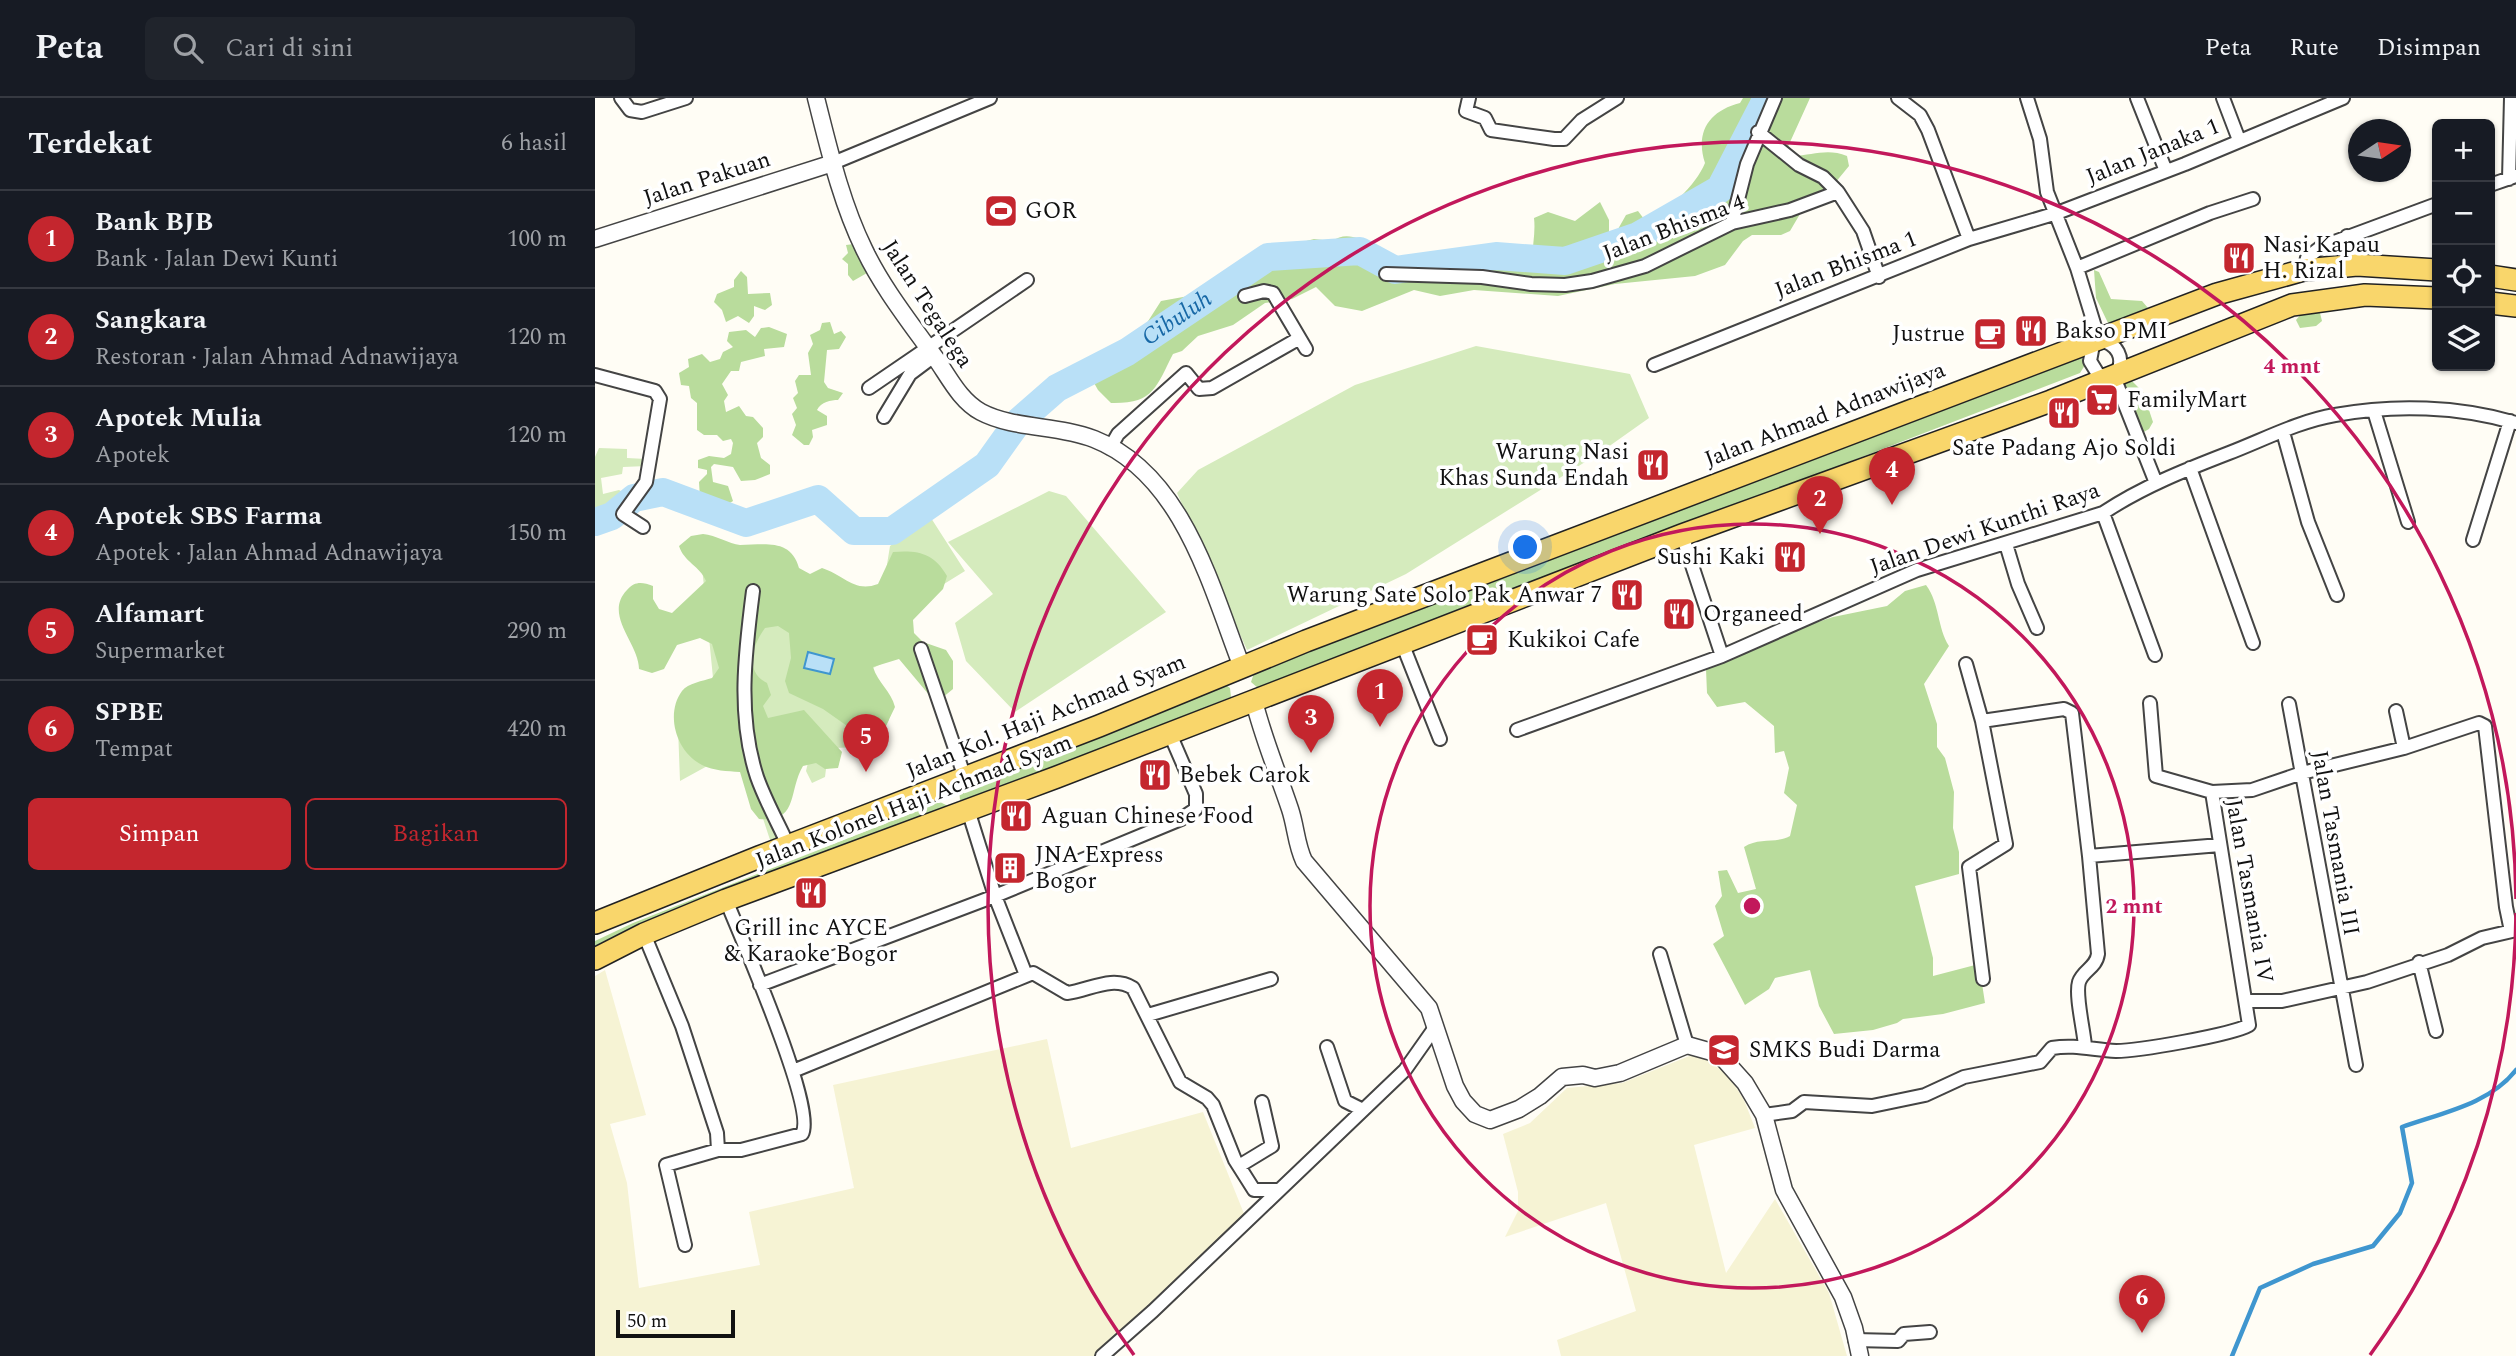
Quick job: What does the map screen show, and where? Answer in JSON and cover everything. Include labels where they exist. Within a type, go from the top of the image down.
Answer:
[{"type":"main road","name":"Jalan Ahmad Adnawijaya","points":[[1243,667],[2233,290],[2304,270],[2357,265],[2432,270]]},
{"type":"main road","points":[[2495,277],[2516,280]]},
{"type":"main road","points":[[2273,278],[2267,290],[2269,300],[2274,306],[2284,308]]},
{"type":"main road","points":[[2233,290],[2242,292],[2251,307],[2250,317],[2245,324]]},
{"type":"main road","points":[[1254,701],[1682,535],[2114,377],[2284,308],[2329,298],[2365,295],[2432,298]]},
{"type":"main road","points":[[2495,304],[2516,306]]},
{"type":"main road","name":"Jalan Kol. Haji Achmad Syam","points":[[595,923],[1243,667]]},
{"type":"main road","name":"Jalan Kolonel Haji Achmad Syam","points":[[595,959],[638,937],[726,900],[1254,701]]},
{"type":"main road","points":[[621,912],[638,937]]},
{"type":"street","points":[[621,98],[631,110],[642,112],[686,98]]},
{"type":"street","name":"Jalan Tegalega","points":[[816,98],[833,163],[863,248],[878,276],[957,392],[980,412],[1082,435],[1110,447],[1147,475],[1178,513],[1226,621],[1243,667]]},
{"type":"street","points":[[833,163],[990,98]]},
{"type":"street","points":[[1469,98],[1466,111],[1485,118],[1490,131],[1554,139],[1564,139],[1582,120],[1617,98]]},
{"type":"street","points":[[1732,223],[1758,132],[1775,98]]},
{"type":"street","points":[[1898,98],[1920,115],[1928,130],[1969,239]]},
{"type":"street","points":[[2027,98],[2040,139],[2047,192],[2077,268],[2099,340]]},
{"type":"street","points":[[2137,98],[2166,171]]},
{"type":"street","points":[[2223,98],[2239,140]]},
{"type":"street","name":"Jalan Janaka 1","points":[[2057,213],[2166,171],[2317,103],[2343,98]]},
{"type":"street","points":[[2495,184],[2513,177],[2511,98]]},
{"type":"street","points":[[1758,132],[1799,165],[1823,177],[1838,192],[1863,231],[1879,276]]},
{"type":"street","name":"Jalan Pakuan","points":[[595,239],[833,163]]},
{"type":"street","name":"Jalan Bhisma 4","points":[[1386,274],[1482,277],[1531,284],[1592,281],[1645,265],[1732,223],[1790,211],[1838,192]]},
{"type":"street","points":[[2077,268],[2210,213],[2253,199]]},
{"type":"street","points":[[2304,270],[2307,258],[2321,247],[2432,206]]},
{"type":"street","name":"Jalan Bhisma 1","points":[[1654,365],[1969,239],[2057,213]]},
{"type":"street","points":[[2347,236],[2357,265]]},
{"type":"street","points":[[869,388],[931,351],[1027,280]]},
{"type":"street","points":[[1110,447],[1118,434],[1186,373],[1199,389],[1212,388],[1302,344],[1273,293],[1264,291],[1245,296]]},
{"type":"street","points":[[2099,340],[2093,345],[2090,361],[2098,374],[2114,377]]},
{"type":"street","points":[[2099,340],[2115,346],[2119,353],[2119,370],[2114,377]]},
{"type":"street","points":[[884,417],[910,374],[931,351]]},
{"type":"street","points":[[595,375],[655,391],[660,399],[650,467],[643,487],[623,514],[643,527]]},
{"type":"street","points":[[2114,377],[2156,483]]},
{"type":"street","name":"Jalan Dewi Kunthi Raya","points":[[1517,730],[1722,656],[1917,570],[2103,513],[2156,483],[2190,468],[2333,415],[2416,407],[2478,414],[2513,422]]},
{"type":"street","points":[[2374,411],[2408,522]]},
{"type":"street","points":[[2473,540],[2513,422]]},
{"type":"street","points":[[2283,432],[2308,522],[2337,595]]},
{"type":"street","points":[[2190,468],[2253,643]]},
{"type":"street","points":[[2103,513],[2155,656]]},
{"type":"street","points":[[1682,535],[1722,656]]},
{"type":"street","points":[[2006,544],[2018,584],[2037,628]]},
{"type":"street","points":[[753,591],[744,684],[746,726],[757,778],[788,845]]},
{"type":"street","points":[[1402,643],[1440,739]]},
{"type":"street","points":[[921,649],[965,778]]},
{"type":"street","points":[[1966,664],[1982,721],[2007,844],[1969,867],[1983,979]]},
{"type":"street","points":[[1254,701],[1266,747],[1291,812],[1297,846],[1304,861],[1429,1009],[1455,1086],[1463,1101],[1475,1114],[1490,1120],[1519,1109],[1540,1096],[1562,1077],[1583,1075],[1595,1078],[1620,1073],[1687,1045],[1719,1054],[1739,1075],[1764,1115],[1784,1190],[1843,1297],[1854,1328],[1857,1348],[1898,1341],[1904,1334],[1930,1332]]},
{"type":"street","name":"Jalan Tasmania IV","points":[[2150,703],[2156,776],[2212,792],[2247,1002]]},
{"type":"street","name":"Jalan Tasmania III","points":[[2290,704],[2356,1065]]},
{"type":"street","points":[[1982,721],[2064,709],[2072,713],[2098,954],[2094,967],[2083,976],[2078,986],[2085,1045]]},
{"type":"street","points":[[2396,711],[2404,748]]},
{"type":"street","points":[[1764,1115],[1792,1111],[1804,1102],[1872,1106],[1925,1095],[1963,1077],[2040,1062],[2052,1048],[2085,1045],[2114,1051],[2137,1049],[2246,1028],[2249,1023],[2247,1002],[2282,1001],[2340,989],[2448,955],[2483,938],[2514,931],[2506,906],[2486,731],[2485,726],[2479,723],[2404,748],[2302,773],[2252,790],[2212,792]]},
{"type":"street","points":[[760,985],[995,896],[1181,819],[1196,809],[1196,794],[1170,734]]},
{"type":"street","points":[[968,810],[995,896],[1026,975]]},
{"type":"street","points":[[2089,856],[2220,845]]},
{"type":"street","points":[[685,1245],[666,1165],[718,1150],[741,1150],[802,1135],[805,1125],[793,1071],[726,900]]},
{"type":"street","points":[[638,937],[682,1026],[717,1133],[718,1150]]},
{"type":"street","points":[[1660,954],[1687,1045]]},
{"type":"street","points":[[2419,962],[2436,1031]]},
{"type":"street","points":[[793,1071],[1026,975],[1039,975],[1053,988],[1067,993],[1107,982],[1123,982],[1133,988],[1180,1082],[1207,1098],[1213,1105],[1239,1166],[1254,1189],[1279,1190]]},
{"type":"street","points":[[1148,1015],[1271,979]]},
{"type":"street","points":[[1102,1356],[1405,1070],[1436,1026]]},
{"type":"street","points":[[1327,1047],[1345,1101],[1363,1110]]},
{"type":"street","points":[[1239,1166],[1272,1146],[1262,1102]]},
{"type":"shaded area","points":[[605,970],[646,1115],[610,1124],[627,1183],[639,1288],[760,1265],[749,1212],[854,1188],[833,1085],[1047,1039],[1071,1148],[1203,1112],[1247,1221],[1102,1356],[595,1356],[595,976]]},
{"type":"shaded area","points":[[1692,1055],[1704,1057],[1729,1076],[1744,1100],[1755,1128],[1694,1145],[1726,1273],[1775,1199],[1829,1293],[1847,1356],[1561,1356],[1557,1340],[1636,1311],[1606,1203],[1505,1237],[1518,1211],[1518,1192],[1503,1134],[1530,1123],[1567,1088],[1622,1083]]},
{"type":"green space","points":[[1743,98],[1810,98],[1786,151],[1793,156],[1827,152],[1840,154],[1847,156],[1849,166],[1835,183],[1810,197],[1790,231],[1781,235],[1752,235],[1743,241],[1725,265],[1695,276],[1615,284],[1558,296],[1474,290],[1440,296],[1414,290],[1362,311],[1335,306],[1316,287],[1292,299],[1265,303],[1233,325],[1198,336],[1182,351],[1173,354],[1157,384],[1145,397],[1125,403],[1111,403],[1098,390],[1088,372],[1093,365],[1143,329],[1161,301],[1194,295],[1208,282],[1234,275],[1272,250],[1314,239],[1332,241],[1345,236],[1360,239],[1359,257],[1379,271],[1397,268],[1460,270],[1462,254],[1493,259],[1508,270],[1533,264],[1534,218],[1548,212],[1575,221],[1600,202],[1609,220],[1609,245],[1626,215],[1638,211],[1644,219],[1653,216],[1671,205],[1688,189],[1705,163],[1702,142],[1707,124],[1720,111],[1740,103]]},
{"type":"green space","points":[[854,244],[867,273],[853,281],[848,275],[848,264],[842,259],[848,253],[846,245]]},
{"type":"green space","points":[[2094,270],[2099,272],[2111,299],[2142,301],[2148,308],[2146,312],[2108,323],[2096,298]]},
{"type":"green space","points":[[741,271],[747,277],[748,294],[770,293],[772,305],[765,310],[754,306],[754,316],[749,323],[738,316],[726,322],[722,310],[714,302],[717,294],[734,287],[734,280]]},
{"type":"green space","points":[[2308,306],[2320,313],[2322,321],[2316,326],[2300,328],[2296,320]]},
{"type":"green space","points":[[830,322],[834,334],[841,331],[846,337],[839,349],[827,350],[824,382],[828,388],[843,393],[838,400],[826,402],[819,407],[817,410],[827,416],[827,425],[812,430],[813,437],[809,445],[804,445],[792,435],[796,425],[792,414],[797,408],[793,398],[798,393],[795,381],[799,375],[811,375],[808,353],[813,344],[810,335],[820,330],[822,323]]},
{"type":"green space","points":[[769,327],[787,334],[784,347],[764,349],[765,356],[741,362],[739,371],[731,371],[722,384],[728,395],[724,401],[726,412],[739,406],[746,416],[753,417],[763,428],[763,437],[757,443],[761,458],[770,465],[770,474],[755,480],[741,481],[733,467],[714,464],[711,467],[713,482],[728,486],[733,501],[725,506],[700,498],[699,482],[707,474],[707,470],[698,468],[698,460],[709,456],[724,458],[731,454],[733,443],[731,439],[723,441],[717,435],[704,435],[697,430],[697,403],[691,398],[689,386],[681,385],[679,373],[689,367],[688,359],[702,354],[710,362],[720,359],[723,352],[733,347],[727,341],[729,332],[746,330],[755,337],[761,328]]},
{"type":"green space","points":[[1476,346],[1630,374],[1649,418],[1601,452],[1406,574],[1247,650],[1177,493],[1198,470],[1355,385]]},
{"type":"green space","points":[[2081,355],[2085,365],[2080,373],[1259,689],[1251,682],[1255,670]]},
{"type":"green space","points":[[2131,380],[2143,392],[2153,422],[2149,429],[2142,433],[2121,402],[2113,400],[2103,389]]},
{"type":"green space","points":[[599,448],[627,449],[627,458],[646,459],[647,466],[623,467],[622,474],[601,478],[603,494],[619,490],[630,496],[615,510],[595,518],[595,457]]},
{"type":"green space","points":[[1049,491],[1066,496],[1166,612],[1015,712],[966,661],[955,623],[993,594],[948,542]]},
{"type":"green space","points":[[931,518],[965,571],[902,610],[901,654],[873,668],[881,708],[889,720],[876,746],[836,748],[839,765],[826,769],[825,777],[812,783],[806,771],[811,750],[770,801],[785,841],[772,846],[740,748],[680,781],[677,700],[715,698],[702,567],[794,588],[883,589],[890,546]]},
{"type":"green space","points":[[703,534],[740,545],[775,545],[790,552],[799,568],[810,574],[822,568],[862,586],[878,584],[893,552],[918,553],[931,558],[947,576],[943,589],[913,620],[914,633],[923,642],[946,650],[953,661],[953,689],[942,698],[930,696],[899,659],[873,667],[895,707],[884,730],[872,737],[860,735],[823,709],[789,693],[785,681],[791,658],[789,633],[778,626],[765,628],[754,650],[753,665],[755,672],[767,683],[771,695],[763,706],[768,718],[804,710],[842,752],[838,768],[825,769],[816,763],[803,766],[787,811],[772,819],[759,819],[751,809],[740,772],[716,770],[702,765],[686,751],[676,732],[674,710],[682,691],[692,684],[712,678],[719,668],[712,644],[700,638],[677,645],[664,669],[652,673],[639,669],[620,619],[621,600],[633,585],[642,583],[653,586],[653,599],[659,609],[672,613],[706,581],[700,571],[684,556],[679,546],[691,536]]},
{"type":"green space","points":[[1926,585],[1931,592],[1949,646],[1924,684],[1937,724],[1937,747],[1945,758],[1954,792],[1953,828],[1959,852],[1959,874],[1915,886],[1933,958],[1933,976],[1979,964],[1985,1003],[1943,1014],[1903,1019],[1873,1030],[1834,1034],[1819,1006],[1810,970],[1775,978],[1769,989],[1745,1005],[1713,944],[1724,936],[1715,906],[1722,896],[1718,871],[1727,870],[1738,893],[1756,889],[1744,847],[1755,842],[1790,836],[1797,805],[1784,793],[1789,768],[1784,751],[1775,753],[1774,726],[1745,702],[1717,707],[1707,693],[1706,669],[1764,640],[1833,617],[1887,606],[1905,591]]},
{"type":"green space","points":[[1226,685],[1230,688],[1231,697],[969,801],[960,800],[959,790]]},
{"type":"green space","points":[[940,802],[950,807],[595,953],[595,941],[633,923]]},
{"type":"water","points":[[808,652],[834,659],[830,674],[804,668]]},
{"type":"waterway","name":"Cibuluh","points":[[595,522],[612,516],[634,498],[663,492],[746,523],[818,499],[854,531],[892,531],[987,465],[1017,423],[1057,388],[1127,352],[1268,257],[1360,251],[1395,270],[1496,256],[1565,261],[1638,236],[1720,189],[1767,98]]},
{"type":"waterway","points":[[2232,1356],[2260,1288],[2313,1264],[2373,1246],[2400,1213],[2412,1183],[2402,1127],[2479,1099],[2505,1082],[2516,1070]]},
{"type":"place","name":"GOR","points":[[1001,211]]},
{"type":"place","name":"Nasi Kapau H. Rizal","points":[[2239,258]]},
{"type":"place","name":"Bakso PMI","points":[[2031,331]]},
{"type":"place","name":"Justrue","points":[[1990,334]]},
{"type":"place","name":"FamilyMart","points":[[2102,400]]},
{"type":"place","name":"Sate Padang Ajo Soldi","points":[[2064,413]]},
{"type":"place","name":"Warung Nasi Khas Sunda Endah","points":[[1653,465]]},
{"type":"place","name":"Apotek SBS Farma","points":[[1892,505]]},
{"type":"place","name":"Sangkara","points":[[1820,534]]},
{"type":"place","name":"Sushi Kaki","points":[[1790,557]]},
{"type":"place","name":"Warung Sate Solo Pak Anwar 7","points":[[1627,595]]},
{"type":"place","name":"Organeed","points":[[1679,614]]},
{"type":"place","name":"Kukikoi Cafe","points":[[1482,640]]},
{"type":"place","name":"Bank BJB","points":[[1380,727]]},
{"type":"place","name":"Apotek Mulia","points":[[1311,753]]},
{"type":"place","name":"Alfamart","points":[[866,772]]},
{"type":"place","name":"Bebek Carok","points":[[1155,775]]},
{"type":"place","name":"Aguan Chinese Food","points":[[1016,816]]},
{"type":"place","name":"JNA Express Bogor","points":[[1010,868]]},
{"type":"place","name":"Grill inc AYCE & Karaoke Bogor","points":[[811,893]]},
{"type":"place","name":"SMKS Budi Darma","points":[[1724,1050]]},
{"type":"place","name":"SPBE","points":[[2142,1333]]}]
